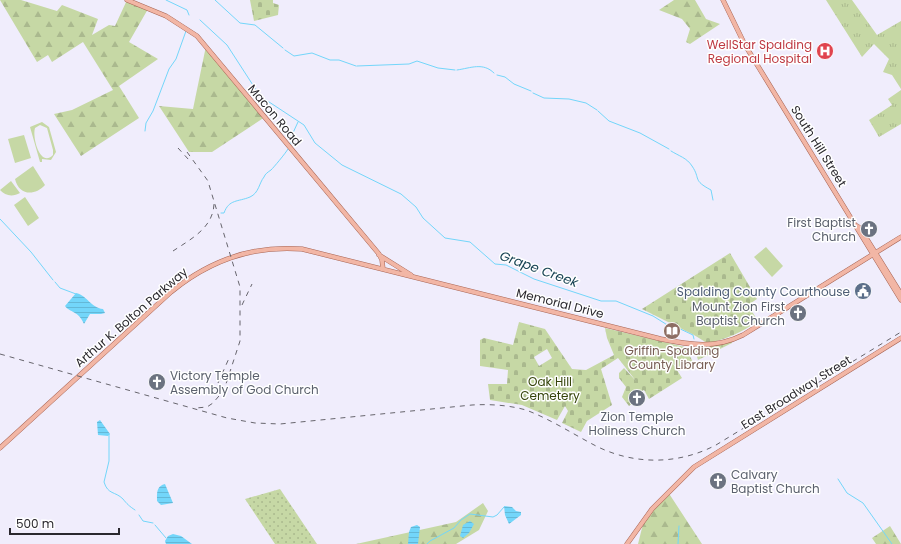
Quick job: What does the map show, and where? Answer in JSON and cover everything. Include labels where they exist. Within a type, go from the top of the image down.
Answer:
[{"type":"main road","name":"Macon Road","points":[[127,0],[166,16],[197,36],[379,254],[384,259],[413,276]]},
{"type":"main road","name":"South Hill Street","points":[[723,0],[745,45],[901,300]]},
{"type":"main road","name":"Memorial Drive","points":[[383,268],[678,343],[706,345],[733,339],[746,333],[901,237]]},
{"type":"main road","name":"Arthur K. Bolton Parkway","points":[[1,446],[171,292],[194,274],[212,264],[248,251],[288,248],[302,249],[383,268]]},
{"type":"main road","points":[[874,254],[901,294]]},
{"type":"main road","points":[[377,267],[384,259]]},
{"type":"main road","points":[[383,268],[384,259]]},
{"type":"main road","name":"East Broadway Street","points":[[627,544],[659,501],[688,472],[701,462],[901,338]]},
{"type":"green space","points":[[0,0],[21,0],[57,11],[62,5],[98,19],[92,35],[109,25],[115,26],[127,0],[148,9],[129,42],[158,59],[119,86],[139,118],[81,156],[54,114],[72,110],[113,90],[83,42],[52,62],[48,55],[37,62]]},
{"type":"green space","points":[[250,0],[273,0],[273,3],[279,5],[278,15],[254,21]]},
{"type":"green space","points":[[674,0],[695,0],[706,19],[720,24],[690,44],[686,42],[690,29],[682,19],[659,10]]},
{"type":"green space","points":[[826,0],[852,0],[877,35],[901,21],[901,89],[892,75],[883,72],[889,59],[874,44],[862,57]]},
{"type":"green space","points":[[206,46],[265,117],[212,152],[189,152],[159,106],[193,109]]},
{"type":"green space","points":[[901,90],[901,124],[879,137],[869,120],[892,105],[888,99]]},
{"type":"green space","points":[[42,122],[49,127],[56,152],[51,160],[42,159],[42,162],[40,162],[30,127]],"holes":[[[40,125],[47,128],[53,155],[48,158],[44,158],[38,150],[34,132],[35,128]]]},
{"type":"green space","points":[[24,135],[31,158],[15,163],[8,139]]},
{"type":"green space","points":[[33,166],[45,185],[37,191],[24,191],[17,185],[15,179]]},
{"type":"green space","points":[[11,181],[20,193],[9,195],[4,194],[0,190]]},
{"type":"green space","points":[[25,197],[39,218],[28,226],[14,205]]},
{"type":"green space","points":[[766,247],[783,266],[772,277],[754,257]]},
{"type":"green space","points":[[730,253],[757,299],[748,305],[758,321],[752,325],[727,338],[707,343],[642,309]]},
{"type":"green space","name":"Oak Hill Cemetery","points":[[519,322],[545,329],[572,369],[586,370],[614,355],[607,338],[605,328],[685,347],[693,362],[679,371],[670,359],[682,378],[649,399],[644,390],[633,395],[634,397],[631,399],[633,403],[629,406],[622,397],[626,387],[619,378],[619,373],[624,368],[636,381],[618,358],[601,369],[612,405],[587,421],[581,432],[562,423],[568,411],[565,406],[557,420],[522,405],[490,400],[488,384],[507,384],[508,370],[480,366],[480,340],[484,338],[513,345]],"holes":[[[547,349],[552,358],[539,366],[534,357]]]},
{"type":"green space","points":[[732,341],[732,343],[698,360],[694,347],[714,346]]},
{"type":"green space","points":[[280,489],[317,544],[275,544],[245,499]]},
{"type":"green space","points":[[668,492],[702,544],[638,544],[644,520]]},
{"type":"green space","points":[[483,503],[488,511],[479,530],[456,544],[356,544],[456,522]]},
{"type":"green space","points":[[890,526],[901,544],[876,544],[872,538]]},
{"type":"water","points":[[76,293],[83,296],[95,306],[103,309],[105,313],[90,314],[84,324],[82,319],[77,314],[65,306]]},
{"type":"water","points":[[100,420],[110,434],[108,436],[98,435],[97,422]]},
{"type":"water","points":[[165,484],[173,503],[161,505],[157,501],[157,493],[159,488]]},
{"type":"water","points":[[504,506],[512,507],[516,511],[521,512],[521,515],[509,524],[505,515]]},
{"type":"water","points":[[470,521],[474,524],[469,533],[463,538],[460,536],[463,525]]},
{"type":"water","points":[[417,525],[420,527],[418,544],[408,544],[411,527]]},
{"type":"water","points":[[173,534],[181,536],[192,544],[166,544],[165,541],[168,536]]},
{"type":"waterway","name":"Grape Creek","points":[[166,0],[187,10],[189,15]]},
{"type":"waterway","points":[[215,0],[240,23],[255,25],[283,48]]},
{"type":"waterway","name":"Grape Creek","points":[[200,20],[227,45],[260,96],[304,125],[315,143],[342,165],[401,194],[416,207],[423,218],[445,238],[470,242],[495,264],[506,265],[534,279],[601,301],[616,301],[653,316],[669,326],[674,326],[693,335],[694,339]]},
{"type":"waterway","points":[[145,131],[146,123],[153,111],[169,69],[176,59],[186,31]]},
{"type":"waterway","points":[[285,50],[294,56],[312,53],[330,60],[339,60],[356,66]]},
{"type":"waterway","points":[[357,66],[409,64],[417,61],[438,68],[455,70]]},
{"type":"waterway","points":[[457,70],[481,67],[494,73]]},
{"type":"waterway","points":[[497,75],[505,77],[514,84],[531,91]]},
{"type":"waterway","points":[[533,93],[544,98],[569,99],[586,103],[597,110]]},
{"type":"waterway","points":[[598,111],[609,121],[640,133],[669,149]]},
{"type":"waterway","points":[[291,144],[292,135],[298,122]]},
{"type":"waterway","points":[[221,213],[224,213],[228,205],[231,203],[253,195],[265,175],[288,149]]},
{"type":"waterway","points":[[671,151],[690,163],[701,184],[711,190],[713,200]]},
{"type":"waterway","points":[[0,219],[31,252],[53,280]]},
{"type":"waterway","points":[[55,282],[60,288],[76,294]]},
{"type":"waterway","points":[[109,434],[109,461],[104,482],[110,491],[123,499],[135,510]]},
{"type":"waterway","points":[[838,479],[847,493],[863,503],[892,544]]},
{"type":"waterway","points":[[427,544],[454,528],[461,520],[470,514],[493,517],[497,515],[504,507]]},
{"type":"waterway","points":[[139,515],[143,521],[153,523]]},
{"type":"waterway","points":[[155,525],[166,538]]},
{"type":"waterway","points":[[678,544],[679,526]]},
{"type":"railway","points":[[178,148],[189,160]]},
{"type":"railway","points":[[187,152],[208,181],[240,287],[240,341],[224,390],[213,403],[207,407],[196,408]]},
{"type":"railway","points":[[173,251],[200,232],[210,220],[214,204]]},
{"type":"railway","points":[[242,305],[252,284]]},
{"type":"railway","points":[[0,354],[227,418],[255,423],[280,424],[472,405],[512,407],[526,410],[544,418],[596,446],[611,452],[625,457],[656,460],[687,456],[701,452],[716,445],[901,332]]},
{"type":"railway","points":[[218,383],[230,356]]},
{"type":"place","name":"WellStar Spalding Regional Hospital","points":[[825,51]]},
{"type":"place","name":"First Baptist Church","points":[[869,229]]},
{"type":"place","name":"Spalding County Courthouse","points":[[863,291]]},
{"type":"place","name":"Mount Zion First Baptist Church","points":[[798,313]]},
{"type":"place","name":"Griffin-Spalding County Library","points":[[672,331]]},
{"type":"place","name":"Victory Temple Assembly of God Church","points":[[157,382]]},
{"type":"place","name":"Zion Temple Holiness Church","points":[[637,398]]},
{"type":"place","name":"Calvary Baptist Church","points":[[718,481]]}]
